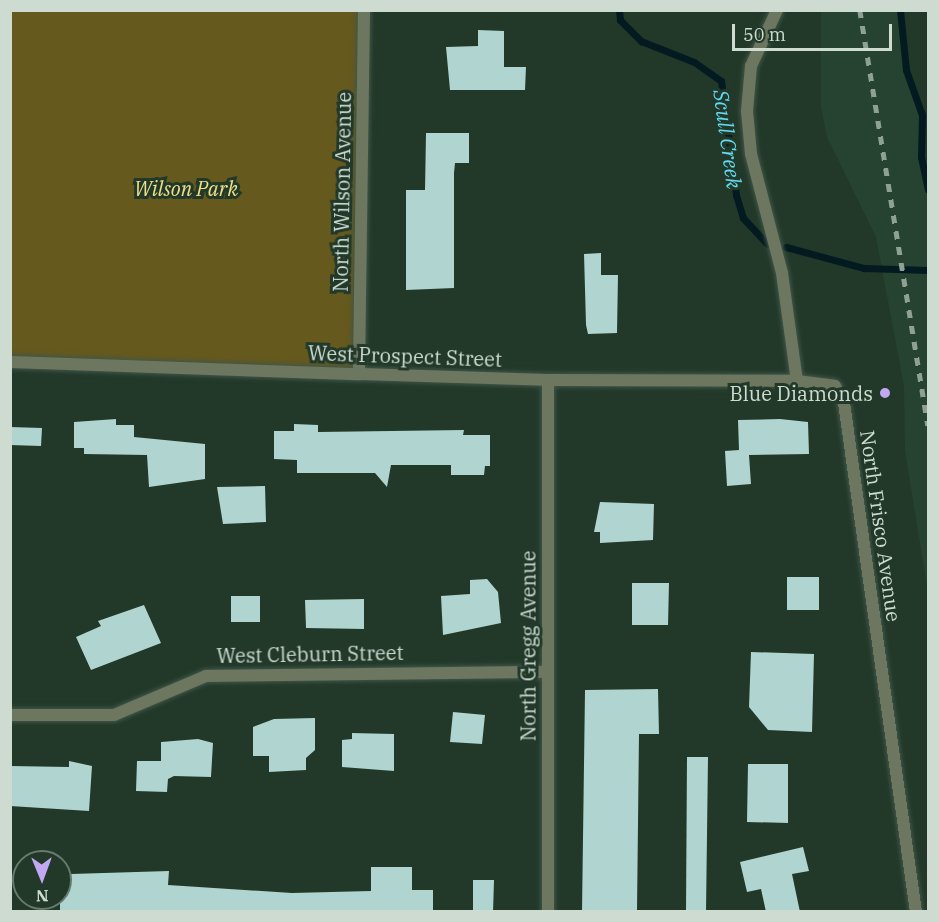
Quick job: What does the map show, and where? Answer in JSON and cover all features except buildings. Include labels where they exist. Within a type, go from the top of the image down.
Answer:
[{"type":"street","name":"North Wilson Avenue","points":[[359,374],[364,10]]},
{"type":"street","points":[[777,10],[751,66],[747,111],[751,154],[782,273],[797,381]]},
{"type":"street","name":"West Prospect Street","points":[[10,362],[548,380],[797,381]]},
{"type":"street","name":"North Gregg Avenue","points":[[548,380],[546,672],[548,912]]},
{"type":"street","name":"North Frisco Avenue","points":[[797,381],[835,386],[844,403],[916,912]]},
{"type":"street","name":"West Cleburn Street","points":[[10,716],[114,715],[206,676],[546,672]]},
{"type":"shaded area","points":[[821,11],[900,11],[906,70],[922,115],[921,157],[928,189],[928,592],[905,451],[904,386],[876,237],[827,137],[821,107]]},
{"type":"green space","name":"Wilson Park","points":[[11,11],[364,11],[359,374],[11,362]]},
{"type":"waterway","name":"Scull Creek","points":[[619,10],[620,20],[641,41],[694,62],[721,81],[736,195],[743,218],[767,244]]},
{"type":"waterway","points":[[900,10],[906,70],[922,115],[921,157],[928,189]]},
{"type":"waterway","name":"Scull Creek","points":[[786,247],[864,268],[928,270]]},
{"type":"railway","points":[[860,10],[928,425]]},
{"type":"place","name":"Blue Diamonds","points":[[885,393]]}]
